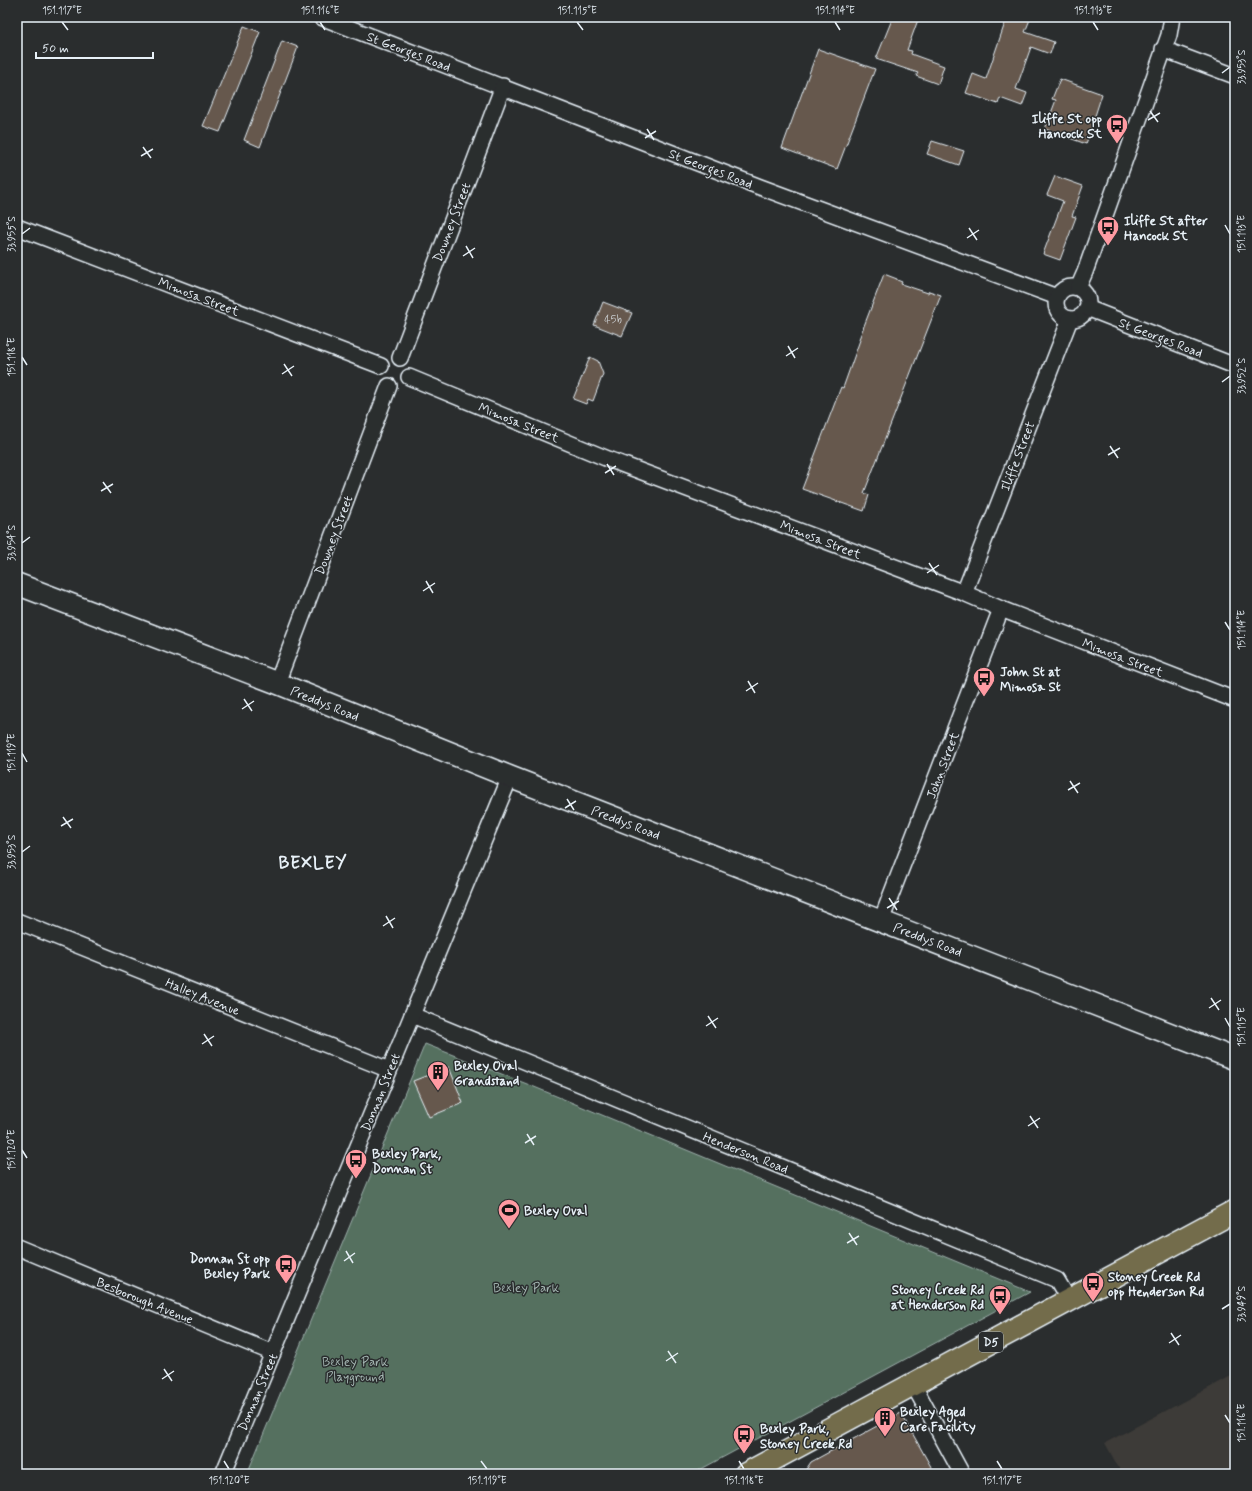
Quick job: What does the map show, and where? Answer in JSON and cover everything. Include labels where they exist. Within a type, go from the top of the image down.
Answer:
[{"type":"main road","name":"Preddys Road","points":[[17,584],[277,684],[510,777],[881,920],[1235,1059]]},
{"type":"main road","name":"D5","points":[[746,1474],[770,1468],[913,1384],[1235,1211]]},
{"type":"street","name":"St Georges Road","points":[[322,17],[760,187],[1057,297]]},
{"type":"street","points":[[1078,288],[1169,35],[1172,17]]},
{"type":"street","points":[[1163,49],[1235,76]]},
{"type":"street","name":"Downey Street","points":[[400,358],[502,86]]},
{"type":"street","name":"Mimosa Street","points":[[17,227],[381,366]]},
{"type":"street","points":[[1068,288],[1078,288],[1082,290],[1088,298],[1087,308],[1080,317],[1070,319],[1058,311],[1056,307],[1057,297],[1063,290],[1068,288]]},
{"type":"street","name":"St Georges Road","points":[[1087,308],[1235,366]]},
{"type":"street","name":"Iliffe Street","points":[[964,593],[1070,319]]},
{"type":"street","points":[[389,358],[400,358],[408,366],[409,377],[402,385],[394,387],[389,386],[384,383],[380,376],[381,366],[389,358]]},
{"type":"street","name":"Mimosa Street","points":[[409,377],[608,459],[964,593],[1001,609],[1235,700]]},
{"type":"street","name":"Downey Street","points":[[277,684],[389,386]]},
{"type":"street","name":"John Street","points":[[881,920],[1001,609]]},
{"type":"street","name":"Donnan Street","points":[[223,1474],[510,777]]},
{"type":"street","name":"Halley Avenue","points":[[17,921],[389,1070]]},
{"type":"street","name":"Henderson Road","points":[[412,1015],[1057,1280],[1069,1300]]},
{"type":"street","name":"Besborough Avenue","points":[[17,1247],[273,1353]]},
{"type":"street","points":[[913,1384],[962,1474]]},
{"type":"shaded area","points":[[1235,1374],[1235,1474],[1122,1474],[1105,1443]]},
{"type":"green space","name":"Bexley Park","points":[[425,1044],[527,1084],[1030,1292],[692,1474],[247,1474]]},
{"type":"building","points":[[893,17],[919,17],[907,50],[912,51],[911,54],[944,66],[938,84],[916,76],[918,73],[876,59]]},
{"type":"building","points":[[1007,17],[1031,17],[1025,32],[1054,42],[1050,54],[1031,47],[1016,89],[1027,93],[1022,106],[1000,98],[998,104],[966,93],[973,74],[986,79]]},
{"type":"building","points":[[244,26],[260,32],[220,132],[203,126]]},
{"type":"building","points":[[282,41],[298,47],[260,147],[244,140]]},
{"type":"building","points":[[818,49],[875,69],[837,169],[782,148]]},
{"type":"building","points":[[1060,79],[1102,94],[1086,144],[1045,129],[1056,100],[1052,99]]},
{"type":"building","points":[[932,141],[964,151],[959,165],[927,154]]},
{"type":"building","points":[[1055,176],[1083,186],[1072,216],[1076,217],[1060,260],[1043,254],[1063,201],[1047,195]]},
{"type":"building","points":[[884,274],[897,279],[902,282],[901,284],[928,293],[929,291],[941,295],[864,493],[869,495],[864,511],[802,489],[841,387],[843,388],[860,340],[859,339]]},
{"type":"building","points":[[603,302],[632,313],[622,336],[594,325]]},
{"type":"building","points":[[590,357],[598,361],[603,374],[593,401],[588,399],[586,404],[573,399]]},
{"type":"building","name":"Bexley Oval Grandstand","points":[[449,1067],[463,1103],[429,1117],[413,1081]]},
{"type":"building","name":"Bexley Aged Care Facility","points":[[901,1413],[935,1474],[803,1474],[811,1462]]},
{"type":"place","name":"Iliffe St opp Hancock St","points":[[1117,144]]},
{"type":"place","name":"Iliffe St after Hancock St","points":[[1108,246]]},
{"type":"place","name":"John St at Mimosa St","points":[[984,698]]},
{"type":"place","name":"Bexley Oval Grandstand","points":[[438,1092]]},
{"type":"place","name":"Bexley Park, Donnan St","points":[[356,1180]]},
{"type":"place","name":"Bexley Oval","points":[[509,1230]]},
{"type":"place","name":"Donnan St opp Bexley Park","points":[[286,1284]]},
{"type":"place","name":"Stoney Creek Rd opp Henderson Rd","points":[[1093,1302]]},
{"type":"place","name":"Stoney Creek Rd at Henderson Rd","points":[[1000,1316]]},
{"type":"place","name":"Bexley Aged Care Facility","points":[[885,1438]]},
{"type":"place","name":"Bexley Park, Stoney Creek Rd","points":[[744,1454]]},
{"type":"district","name":"BEXLEY","points":[[313,862]]},
{"type":"park label","name":"Bexley Park Playground","points":[[355,1368]]}]
